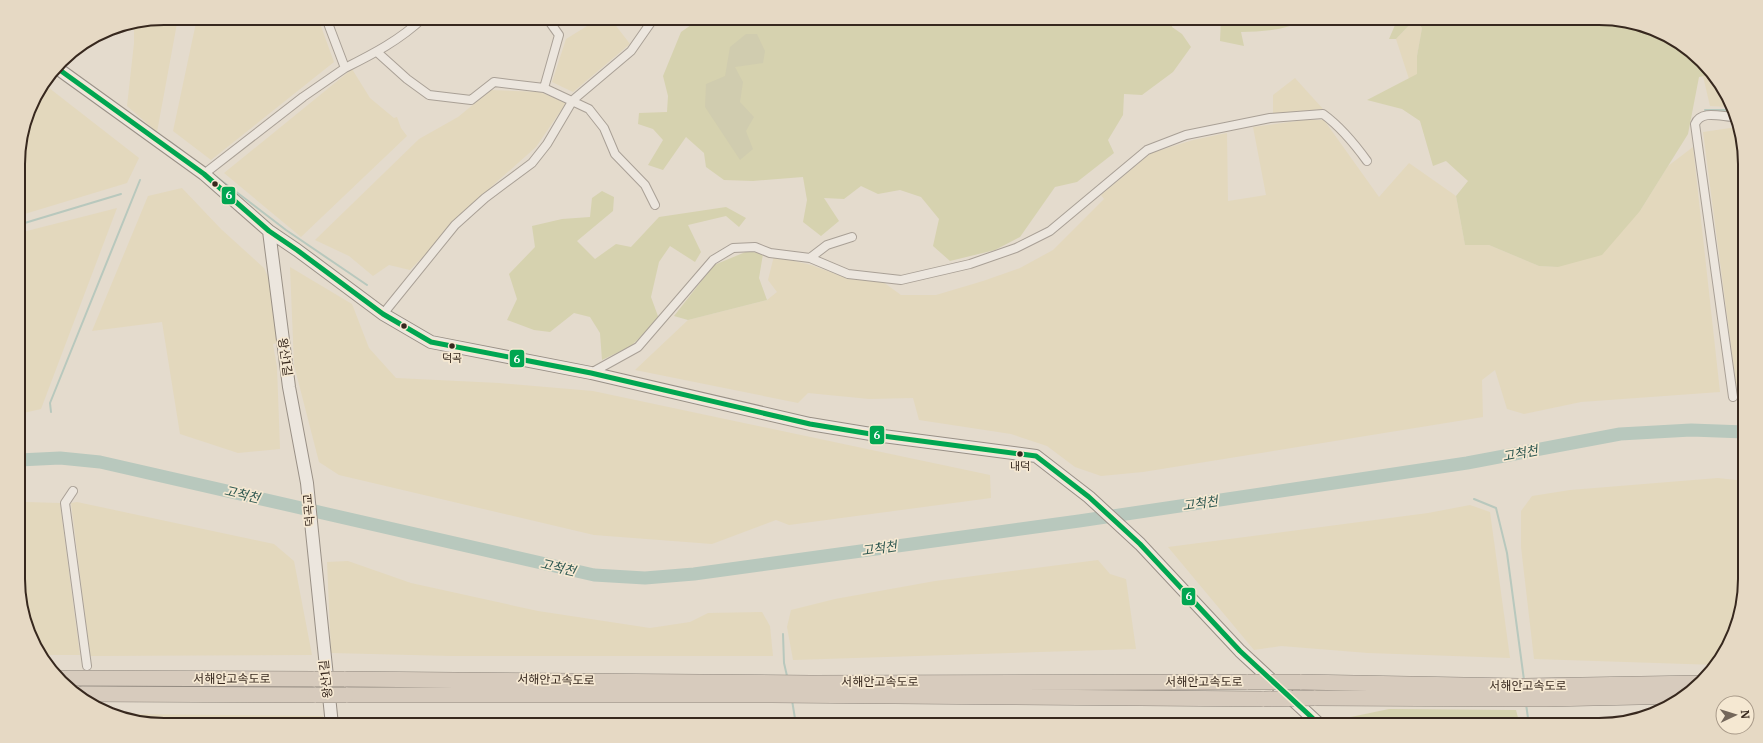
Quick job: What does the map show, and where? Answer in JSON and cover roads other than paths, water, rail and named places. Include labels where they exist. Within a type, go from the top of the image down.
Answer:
[{"type":"highway","name":"서해안고속도로","points":[[67,678],[344,679],[771,689]]},
{"type":"highway","name":"서해안고속도로","points":[[87,694],[346,695],[1248,682],[1300,682],[1520,692]]},
{"type":"highway","name":"서해안고속도로","points":[[1547,692],[1692,683]]},
{"type":"highway","name":"서해안고속도로","points":[[812,689],[1264,699],[1520,692],[1675,696]]},
{"type":"main road","points":[[61,70],[207,172],[269,231],[383,314],[431,342],[591,373],[810,424],[883,436],[1036,456],[1089,497],[1133,538],[1240,651],[1312,718]]},
{"type":"main road","name":"왕산1길","points":[[269,231],[289,387],[307,483]]},
{"type":"main road","name":"덕곡교","points":[[307,483],[312,538]]},
{"type":"main road","name":"왕산1길","points":[[312,538],[331,718]]},
{"type":"street","points":[[331,25],[345,68]]},
{"type":"street","points":[[207,172],[303,97],[345,68],[377,52],[416,25]]},
{"type":"street","points":[[544,88],[559,35],[552,25]]},
{"type":"street","points":[[383,314],[455,225],[484,198],[532,163],[547,144],[573,100],[631,51],[649,25]]},
{"type":"street","points":[[377,52],[407,79],[429,95],[471,100],[494,82],[544,88],[590,109],[604,128],[615,154],[645,185],[655,205]]},
{"type":"street","points":[[591,373],[638,347],[713,260],[733,248],[755,247],[770,253],[810,258],[848,274],[901,280],[970,264],[1016,248],[1050,231],[1147,150],[1186,136],[1270,118],[1324,114],[1337,124],[1367,160]]},
{"type":"street","points":[[1729,117],[1702,115],[1697,118],[1695,124],[1733,397]]},
{"type":"street","points":[[810,258],[828,245],[852,237]]},
{"type":"street","points":[[74,491],[66,503],[87,666]]},
{"type":"waterway","points":[[1705,110],[1727,110]]},
{"type":"waterway","points":[[169,141],[185,153]]},
{"type":"waterway","points":[[214,175],[286,230],[367,285]]},
{"type":"waterway","points":[[51,412],[50,403],[140,180]]},
{"type":"waterway","points":[[25,223],[121,194]]},
{"type":"waterway","name":"고척천","points":[[25,460],[60,458],[100,462],[594,575],[645,578],[694,574],[1079,521],[1467,463],[1620,434],[1691,430],[1738,432]]},
{"type":"waterway","points":[[1474,499],[1496,508],[1507,553],[1524,680]]},
{"type":"waterway","points":[[783,634],[784,663],[787,676]]},
{"type":"waterway","points":[[792,700],[795,718]]},
{"type":"waterway","points":[[1526,704],[1528,718]]},
{"type":"place","name":"덕곡","points":[[452,346]]},
{"type":"place","name":"내덕","points":[[1020,454]]}]
